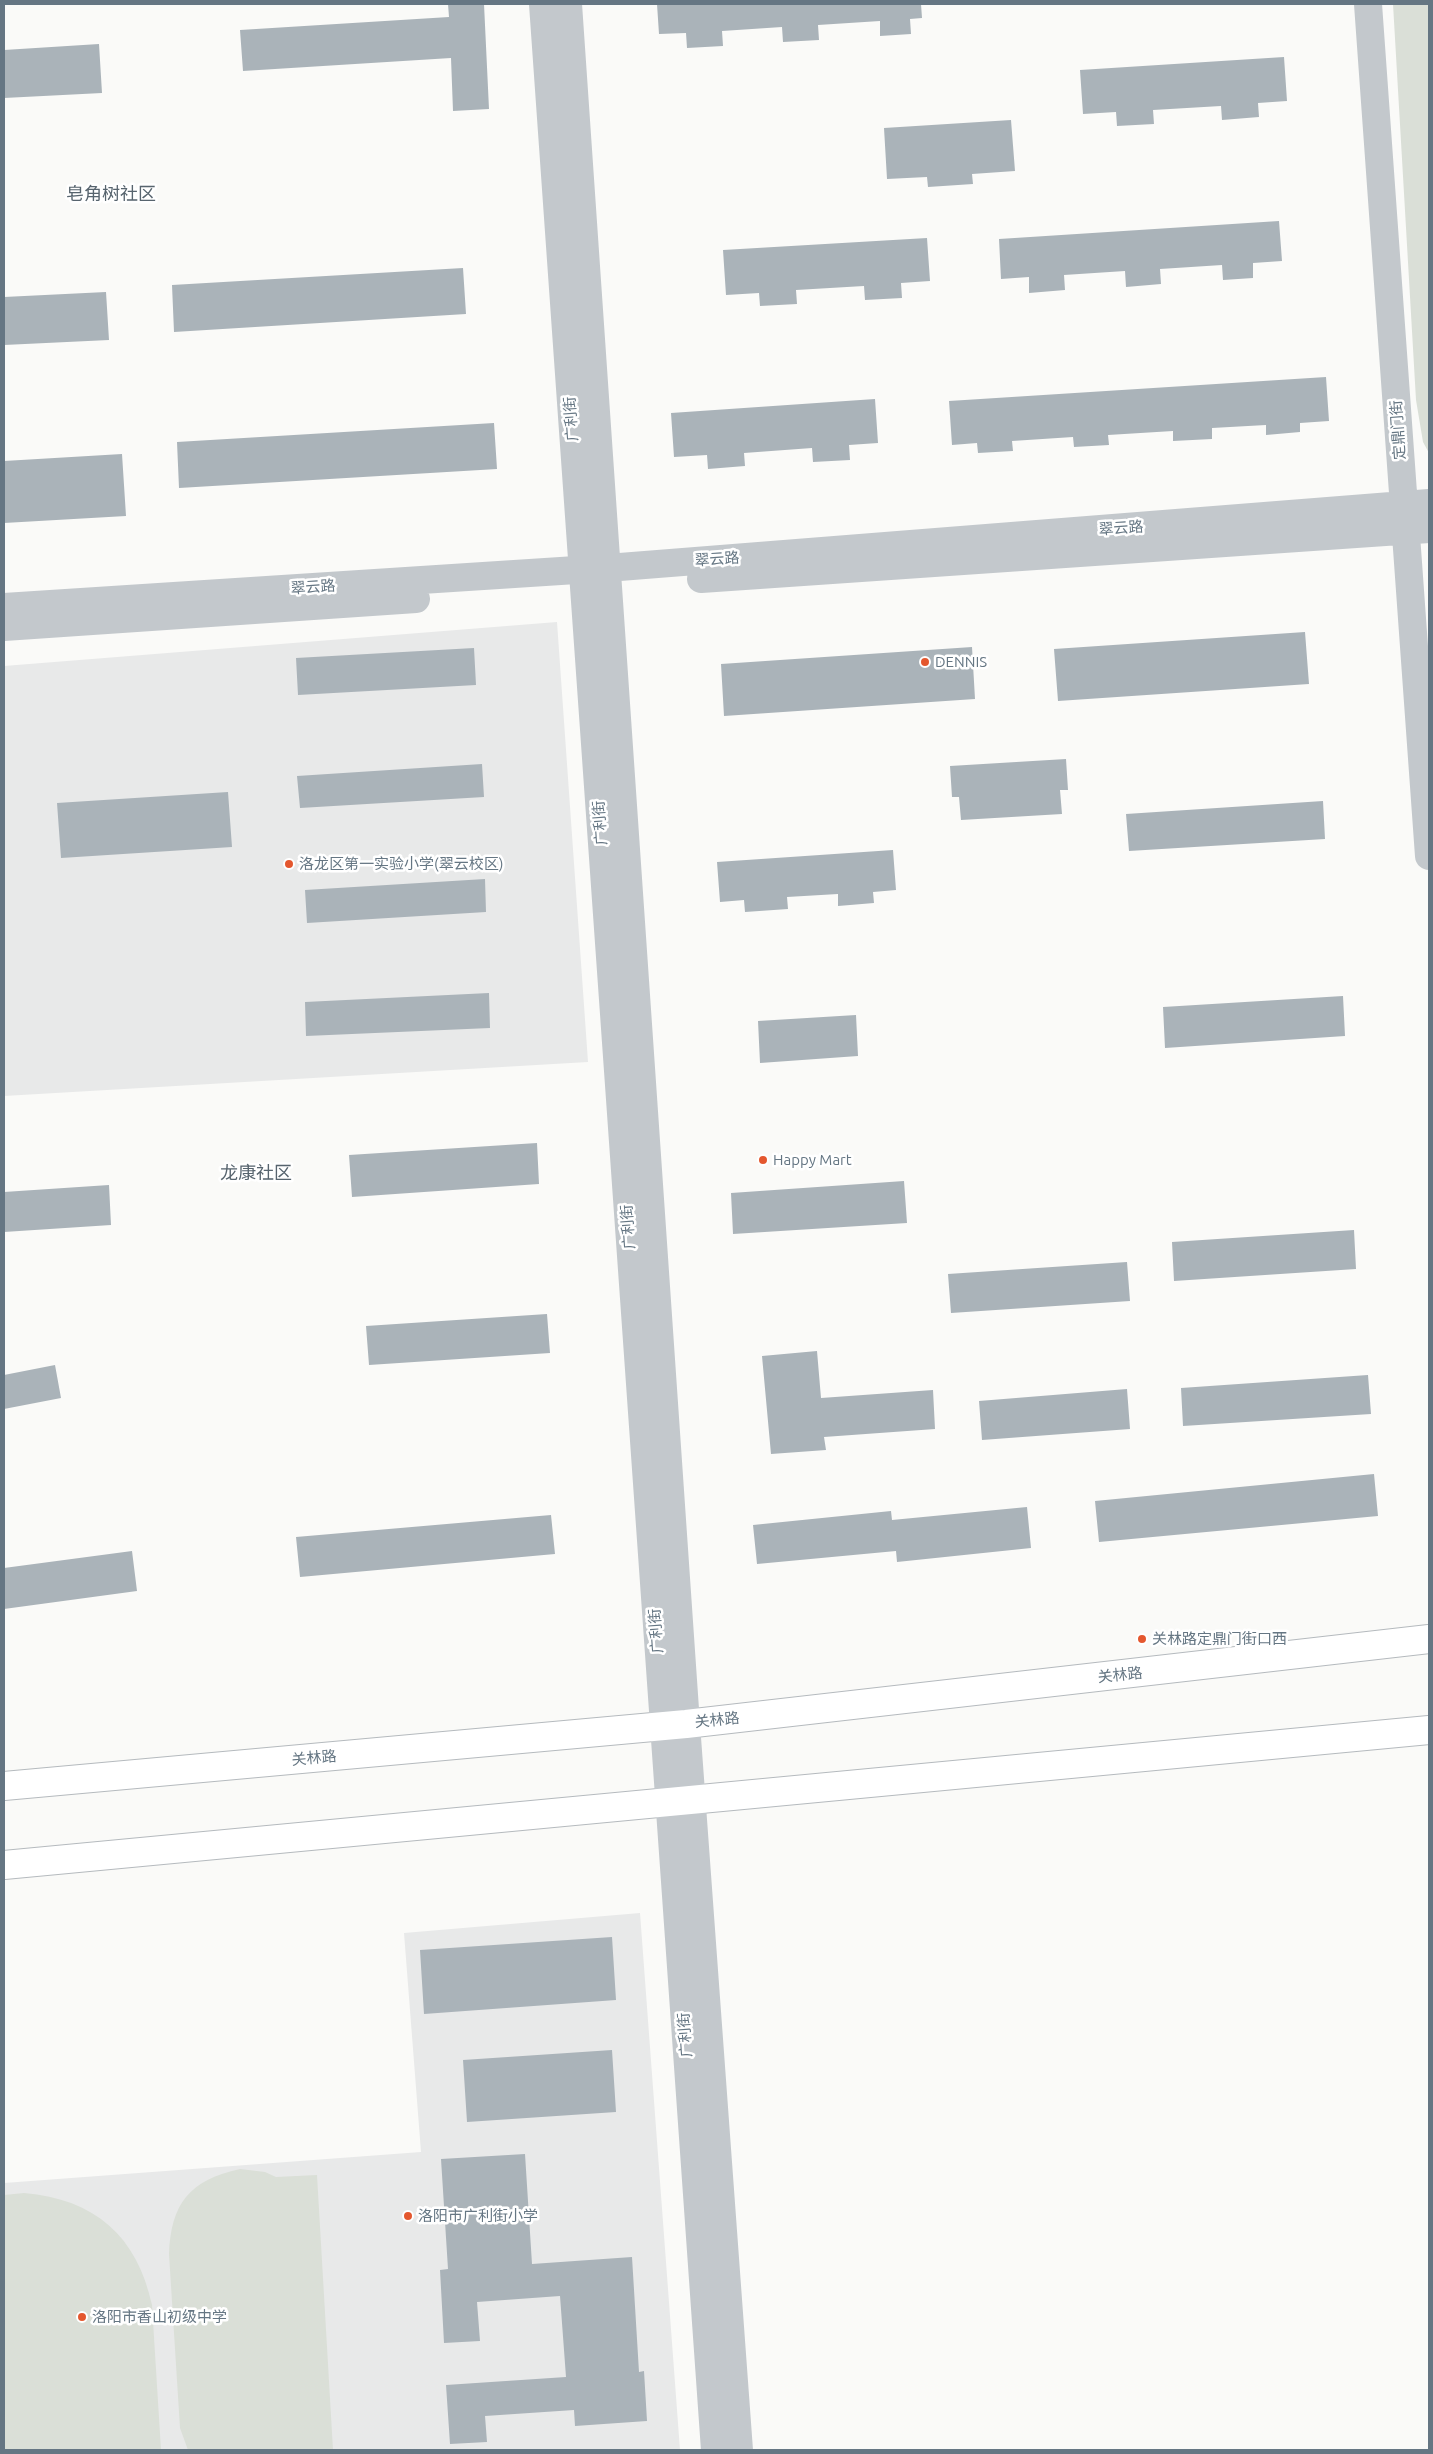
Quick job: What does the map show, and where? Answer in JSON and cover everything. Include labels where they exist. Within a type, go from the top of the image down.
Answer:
[{"type":"main road","name":"关林路","points":[[4,1786],[674,1725],[1429,1639]]},
{"type":"main road","points":[[4,1865],[681,1799],[1429,1730]]},
{"type":"street","name":"广利街","points":[[543,4],[595,577]]},
{"type":"street","name":"广利街","points":[[568,4],[595,577],[674,1725],[739,2450]]},
{"type":"street","name":"定鼎门街","points":[[1368,4],[1417,517],[1429,856]]},
{"type":"street","name":"翠云路","points":[[4,627],[595,577],[1417,517]]},
{"type":"street","name":"翠云路","points":[[4,606],[595,577]]},
{"type":"street","name":"广利街","points":[[681,1799],[715,2450]]},
{"type":"shaded area","points":[[1393,4],[1429,4],[1429,453],[1423,442],[1416,400]]},
{"type":"shaded area","name":"洛龙区第一实验小学(翠云校区)","points":[[557,622],[588,1062],[4,1096],[4,666]]},
{"type":"shaded area","name":"洛阳市广利街小学","points":[[640,1913],[680,2450],[4,2450],[4,2183],[421,2152],[404,1933]]},
{"type":"shaded area","points":[[240,2169],[265,2172],[276,2177],[317,2175],[333,2450],[188,2450],[180,2428],[169,2254],[174,2221],[186,2197],[196,2187],[208,2180]]},
{"type":"shaded area","name":"洛阳市香山初级中学","points":[[24,2193],[72,2203],[92,2213],[109,2225],[124,2241],[136,2259],[152,2305],[161,2450],[4,2450],[4,2195]]},
{"type":"building","points":[[448,4],[484,4],[489,109],[453,111],[451,58],[243,71],[240,30],[449,17]]},
{"type":"building","points":[[657,4],[921,4],[922,18],[910,19],[911,34],[880,36],[880,21],[818,25],[819,40],[783,42],[782,27],[722,31],[723,46],[687,48],[686,33],[659,34]]},
{"type":"building","points":[[99,44],[102,93],[4,98],[4,50]]},
{"type":"building","points":[[1284,57],[1287,101],[1258,103],[1259,117],[1222,120],[1221,106],[1153,110],[1154,124],[1117,126],[1116,112],[1083,114],[1080,70]]},
{"type":"building","points":[[1011,120],[1015,171],[972,174],[973,184],[928,187],[927,177],[887,179],[884,128]]},
{"type":"building","points":[[1279,221],[1282,261],[1253,263],[1253,278],[1223,280],[1222,265],[1160,269],[1161,284],[1126,287],[1125,271],[1064,275],[1065,290],[1029,293],[1029,277],[1001,279],[999,239]]},
{"type":"building","points":[[927,238],[930,281],[901,283],[902,298],[865,300],[864,286],[796,290],[797,304],[760,306],[759,293],[726,295],[723,250]]},
{"type":"building","points":[[463,268],[466,314],[174,332],[172,285]]},
{"type":"building","points":[[106,292],[109,340],[4,345],[4,297]]},
{"type":"building","points":[[1326,377],[1329,421],[1300,423],[1300,432],[1266,435],[1266,425],[1212,428],[1212,439],[1173,441],[1173,431],[1108,435],[1109,445],[1074,447],[1073,437],[1012,441],[1013,451],[978,453],[977,443],[952,445],[949,401]]},
{"type":"building","points":[[875,399],[878,443],[849,445],[850,460],[813,462],[812,448],[744,453],[745,466],[708,469],[707,455],[674,457],[671,413]]},
{"type":"building","points":[[494,423],[497,469],[179,488],[177,442]]},
{"type":"building","points":[[122,454],[126,516],[4,523],[4,461]]},
{"type":"building","points":[[1305,632],[1309,684],[1058,701],[1054,649]]},
{"type":"building","points":[[972,647],[975,699],[724,716],[721,664]]},
{"type":"building","points":[[474,648],[476,685],[298,695],[296,658]]},
{"type":"building","points":[[1066,759],[1068,790],[1060,790],[1062,814],[961,820],[959,797],[952,797],[950,766]]},
{"type":"building","points":[[482,764],[484,797],[300,808],[297,776]]},
{"type":"building","points":[[228,792],[232,847],[61,858],[57,803]]},
{"type":"building","points":[[1323,801],[1325,839],[1129,851],[1126,814]]},
{"type":"building","points":[[893,850],[896,890],[873,892],[874,903],[838,906],[838,894],[787,897],[788,909],[745,912],[744,900],[720,902],[717,862]]},
{"type":"building","points":[[485,879],[486,912],[307,923],[305,890]]},
{"type":"building","points":[[489,993],[490,1028],[306,1036],[305,1002]]},
{"type":"building","points":[[1343,996],[1345,1036],[1165,1048],[1163,1007]]},
{"type":"building","points":[[856,1015],[858,1056],[760,1063],[758,1021]]},
{"type":"building","points":[[537,1143],[539,1184],[352,1197],[349,1155]]},
{"type":"building","points":[[904,1181],[907,1223],[733,1234],[731,1193]]},
{"type":"building","points":[[109,1185],[111,1225],[4,1232],[4,1192]]},
{"type":"building","points":[[1354,1230],[1356,1269],[1174,1281],[1172,1242]]},
{"type":"building","points":[[1127,1262],[1130,1301],[951,1313],[948,1274]]},
{"type":"building","points":[[547,1314],[550,1353],[369,1365],[366,1326]]},
{"type":"building","points":[[817,1351],[821,1398],[933,1390],[935,1429],[824,1437],[826,1450],[771,1454],[762,1356]]},
{"type":"building","points":[[55,1365],[61,1398],[4,1409],[4,1375]]},
{"type":"building","points":[[1368,1375],[1371,1414],[1183,1426],[1181,1388]]},
{"type":"building","points":[[1127,1389],[1130,1429],[982,1440],[979,1401]]},
{"type":"building","points":[[1374,1474],[1378,1516],[1099,1542],[1095,1501]]},
{"type":"building","points":[[1027,1507],[1031,1548],[897,1562],[896,1551],[757,1564],[753,1525],[891,1511],[892,1520]]},
{"type":"building","points":[[551,1515],[555,1554],[300,1577],[296,1537]]},
{"type":"building","points":[[132,1551],[137,1591],[4,1609],[4,1568]]},
{"type":"building","points":[[612,1937],[616,2000],[424,2014],[420,1950]]},
{"type":"building","points":[[612,2050],[616,2112],[467,2122],[463,2060]]},
{"type":"building","points":[[525,2154],[532,2264],[632,2257],[639,2372],[644,2371],[647,2421],[575,2426],[574,2410],[485,2416],[487,2442],[450,2444],[446,2385],[566,2377],[560,2296],[477,2302],[480,2341],[444,2343],[440,2270],[448,2269],[441,2159]]},
{"type":"place","name":"DENNIS","points":[[925,662]]},
{"type":"place","name":"洛龙区第一实验小学(翠云校区)","points":[[289,864]]},
{"type":"place","name":"Happy Mart","points":[[763,1160]]},
{"type":"place","name":"关林路定鼎门街口西","points":[[1142,1639]]},
{"type":"place","name":"洛阳市广利街小学","points":[[408,2216]]},
{"type":"place","name":"洛阳市香山初级中学","points":[[82,2317]]},
{"type":"district","name":"皂角树社区","points":[[111,194]]},
{"type":"district","name":"龙康社区","points":[[256,1173]]}]
